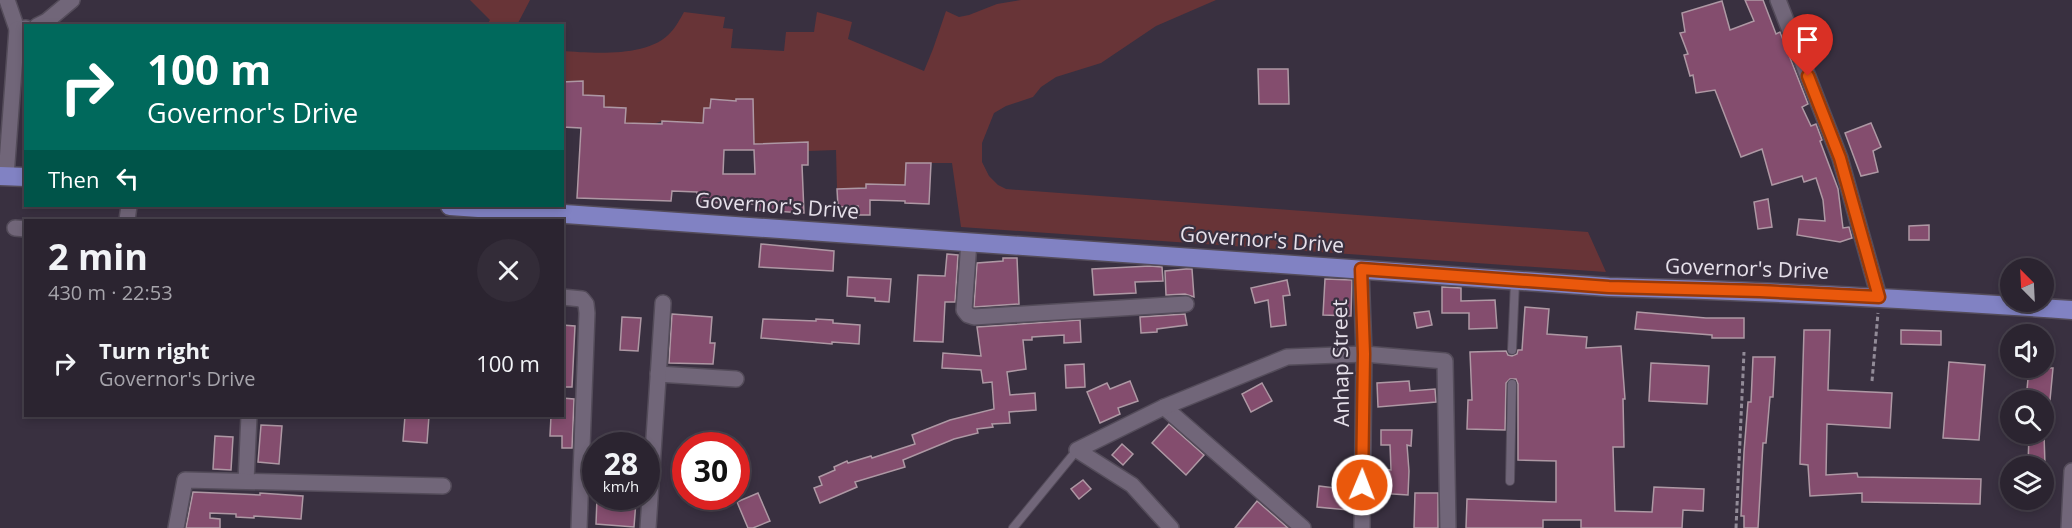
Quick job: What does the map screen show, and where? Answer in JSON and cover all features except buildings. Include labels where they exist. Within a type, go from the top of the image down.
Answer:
[{"type":"main road","points":[[3,176],[24,177]]},
{"type":"main road","name":"Governor's Drive","points":[[466,207],[1609,287],[1760,291],[1878,304],[2072,310]]},
{"type":"street","points":[[3,176],[21,28],[7,0]]},
{"type":"street","points":[[1778,0],[1840,158],[1878,304]]},
{"type":"street","points":[[41,24],[65,3]]},
{"type":"street","points":[[969,242],[964,310],[968,315],[974,317],[1186,304]]},
{"type":"street","name":"Anhap Street","points":[[1361,269],[1364,354],[1362,528]]},
{"type":"street","points":[[564,297],[582,299],[586,304],[587,313],[579,528]]},
{"type":"street","points":[[648,528],[663,303]]},
{"type":"street","points":[[1077,450],[1164,407],[1287,357],[1364,354],[1444,361],[1448,528]]},
{"type":"street","points":[[658,374],[736,379]]},
{"type":"street","points":[[1164,407],[1303,528]]},
{"type":"street","points":[[246,481],[249,417]]},
{"type":"street","points":[[1077,450],[1132,484],[1171,528]]},
{"type":"street","points":[[2069,528],[2072,471]]},
{"type":"street","points":[[176,528],[185,480],[443,486]]},
{"type":"lane","points":[[1512,350],[1515,280]]},
{"type":"lane","points":[[1510,481],[1512,384]]},
{"type":"lane","points":[[1013,528],[1077,450]]},
{"type":"path","points":[[1872,381],[1878,304]]},
{"type":"path","points":[[1736,528],[1744,352]]},
{"type":"shaded area","points":[[470,0],[530,0],[518,24],[487,24],[490,20]]},
{"type":"shaded area","points":[[1021,0],[1216,0],[1156,26],[1101,63],[1056,77],[1041,87],[1033,97],[1006,106],[994,113],[982,143],[982,162],[989,176],[1006,189],[1588,232],[1606,272],[961,227],[952,163],[906,163],[905,185],[837,189],[836,150],[808,151],[808,143],[754,144],[753,99],[736,99],[736,101],[711,99],[710,108],[703,123],[662,121],[653,124],[625,123],[625,108],[604,107],[604,96],[583,95],[583,81],[564,82],[564,51],[604,53],[635,50],[649,46],[671,32],[684,12],[725,17],[723,28],[733,29],[731,48],[784,51],[786,32],[814,32],[817,12],[852,22],[848,39],[924,71],[946,11],[959,17],[997,4]]},
{"type":"route","points":[[1362,485],[1364,354],[1361,269],[1609,287],[1879,297],[1840,158],[1808,76]]}]
